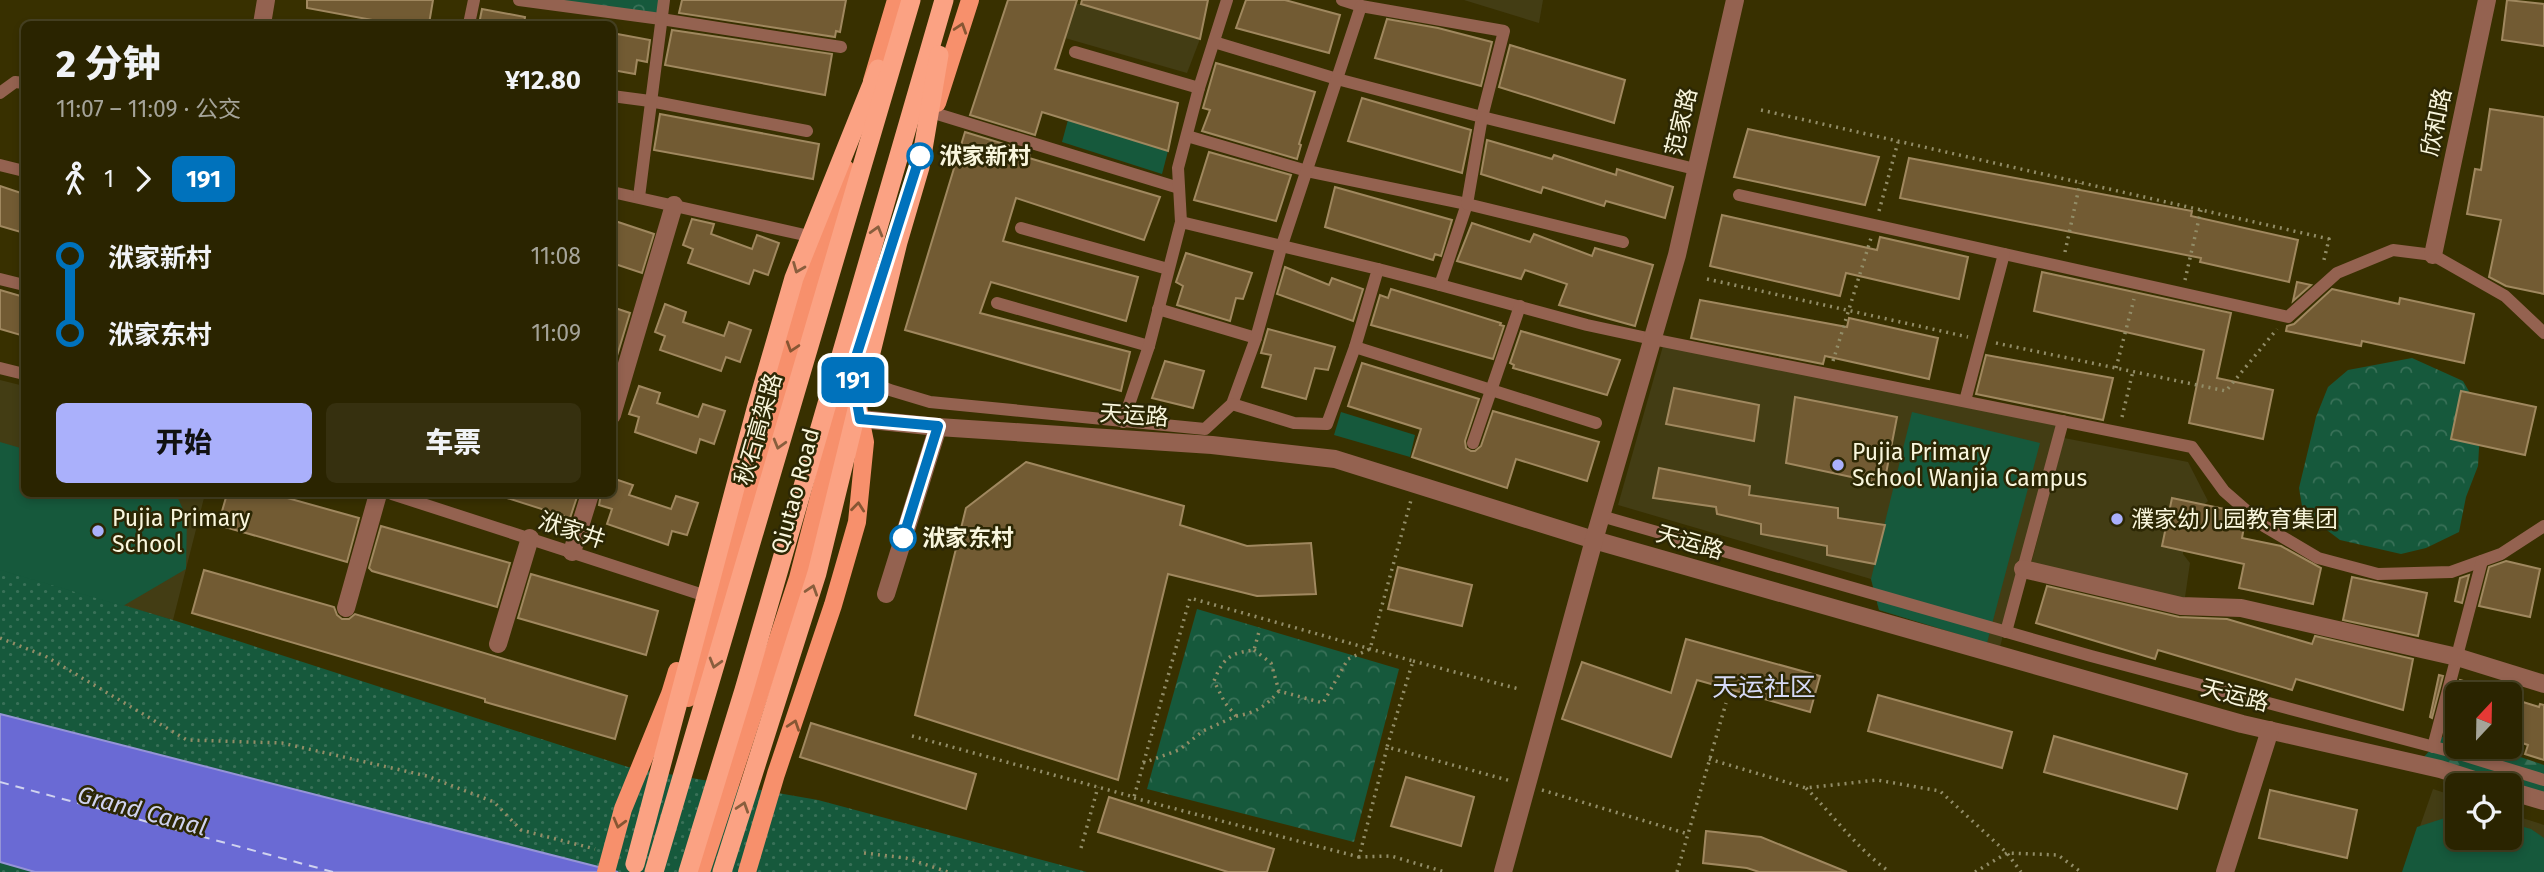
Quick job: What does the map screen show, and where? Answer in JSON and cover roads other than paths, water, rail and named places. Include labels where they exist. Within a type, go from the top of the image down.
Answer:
[{"type":"highway","points":[[634,868],[756,409],[794,278],[909,0]]},
{"type":"highway","name":"秋石高架路","points":[[654,872],[909,0]]},
{"type":"highway","points":[[688,872],[946,0]]},
{"type":"highway","points":[[722,872],[817,573],[895,254],[920,167],[946,0]]},
{"type":"main road","name":"Qiutao Road","points":[[634,868],[725,584],[778,391],[896,0]]},
{"type":"main road","name":"Qiutao Road","points":[[701,872],[797,578],[852,374],[970,0]]},
{"type":"main road","points":[[747,872],[857,522],[864,442],[852,374]]},
{"type":"main road","points":[[606,872],[623,809],[670,694],[718,533],[778,391]]},
{"type":"street","points":[[262,21],[266,0]]},
{"type":"street","name":"范家路","points":[[1503,872],[1594,540],[1677,255],[1735,0]]},
{"type":"street","name":"欣和路","points":[[2433,255],[2487,0]]},
{"type":"street","points":[[616,401],[674,205]]},
{"type":"street","name":"天运路","points":[[860,419],[1212,444],[1335,460],[1594,540],[2242,724],[2452,773]]},
{"type":"street","points":[[886,594],[938,426]]},
{"type":"street","points":[[346,608],[377,497]]},
{"type":"street","points":[[572,552],[589,497]]},
{"type":"street","points":[[498,644],[530,538]]},
{"type":"street","points":[[2023,569],[2181,606],[2241,608],[2457,657],[2544,684]]},
{"type":"street","points":[[2225,872],[2270,730]]},
{"type":"street","points":[[2522,795],[2544,802]]},
{"type":"lane","points":[[470,21],[474,0]]},
{"type":"lane","points":[[519,0],[841,47]]},
{"type":"lane","points":[[639,197],[664,0]]},
{"type":"lane","points":[[1123,422],[1149,346],[1181,222],[1178,168],[1199,88],[1227,0]]},
{"type":"lane","points":[[1342,0],[1361,6],[1504,31],[1482,117],[1467,204],[1440,285]]},
{"type":"lane","points":[[852,374],[890,390],[930,402],[1205,429],[1232,404],[1256,338],[1281,248],[1361,6]]},
{"type":"lane","points":[[1214,42],[1337,79],[1695,169]]},
{"type":"lane","points":[[1075,52],[1199,88]]},
{"type":"lane","points":[[0,93],[15,82],[21,83]]},
{"type":"lane","points":[[616,97],[807,131]]},
{"type":"lane","points":[[934,113],[1179,188]]},
{"type":"lane","points":[[1187,136],[1307,171],[1467,204],[1623,242]]},
{"type":"lane","points":[[0,165],[21,170]]},
{"type":"lane","points":[[616,193],[825,239]]},
{"type":"lane","points":[[1739,195],[2288,317],[2337,273],[2393,250],[2433,255],[2505,296],[2544,333]]},
{"type":"lane","points":[[1181,222],[1652,339],[2192,447],[2224,491],[2264,526],[2318,558],[2378,574],[2451,572],[2501,554],[2544,526]]},
{"type":"lane","points":[[1021,228],[1168,269]]},
{"type":"lane","points":[[1965,401],[2004,254]]},
{"type":"lane","points":[[1232,404],[1294,423],[1327,424],[1355,347],[1378,269]]},
{"type":"lane","points":[[0,279],[21,284]]},
{"type":"lane","points":[[997,303],[1149,346]]},
{"type":"lane","points":[[1473,443],[1520,306]]},
{"type":"lane","points":[[1158,309],[1256,338]]},
{"type":"lane","points":[[1355,347],[1596,423]]},
{"type":"lane","points":[[0,368],[21,373]]},
{"type":"lane","points":[[2006,632],[2063,421]]},
{"type":"lane","name":"洑家井","points":[[401,497],[700,594]]},
{"type":"lane","points":[[1601,516],[2006,632],[2433,747],[2544,780]]},
{"type":"lane","points":[[2433,747],[2482,561]]},
{"type":"water","name":"Grand Canal","points":[[0,714],[618,872],[35,872],[0,862]]},
{"type":"place","name":"洑家新村","points":[[920,156]]},
{"type":"place","name":"Pujia Primary School Wanjia Campus","points":[[1838,465]]},
{"type":"place","name":"濮家幼儿园教育集团","points":[[2117,519]]},
{"type":"place","name":"Pujia Primary School","points":[[98,531]]},
{"type":"place","name":"洑家东村","points":[[903,538]]},
{"type":"district","name":"天运社区","points":[[1764,687]]}]
